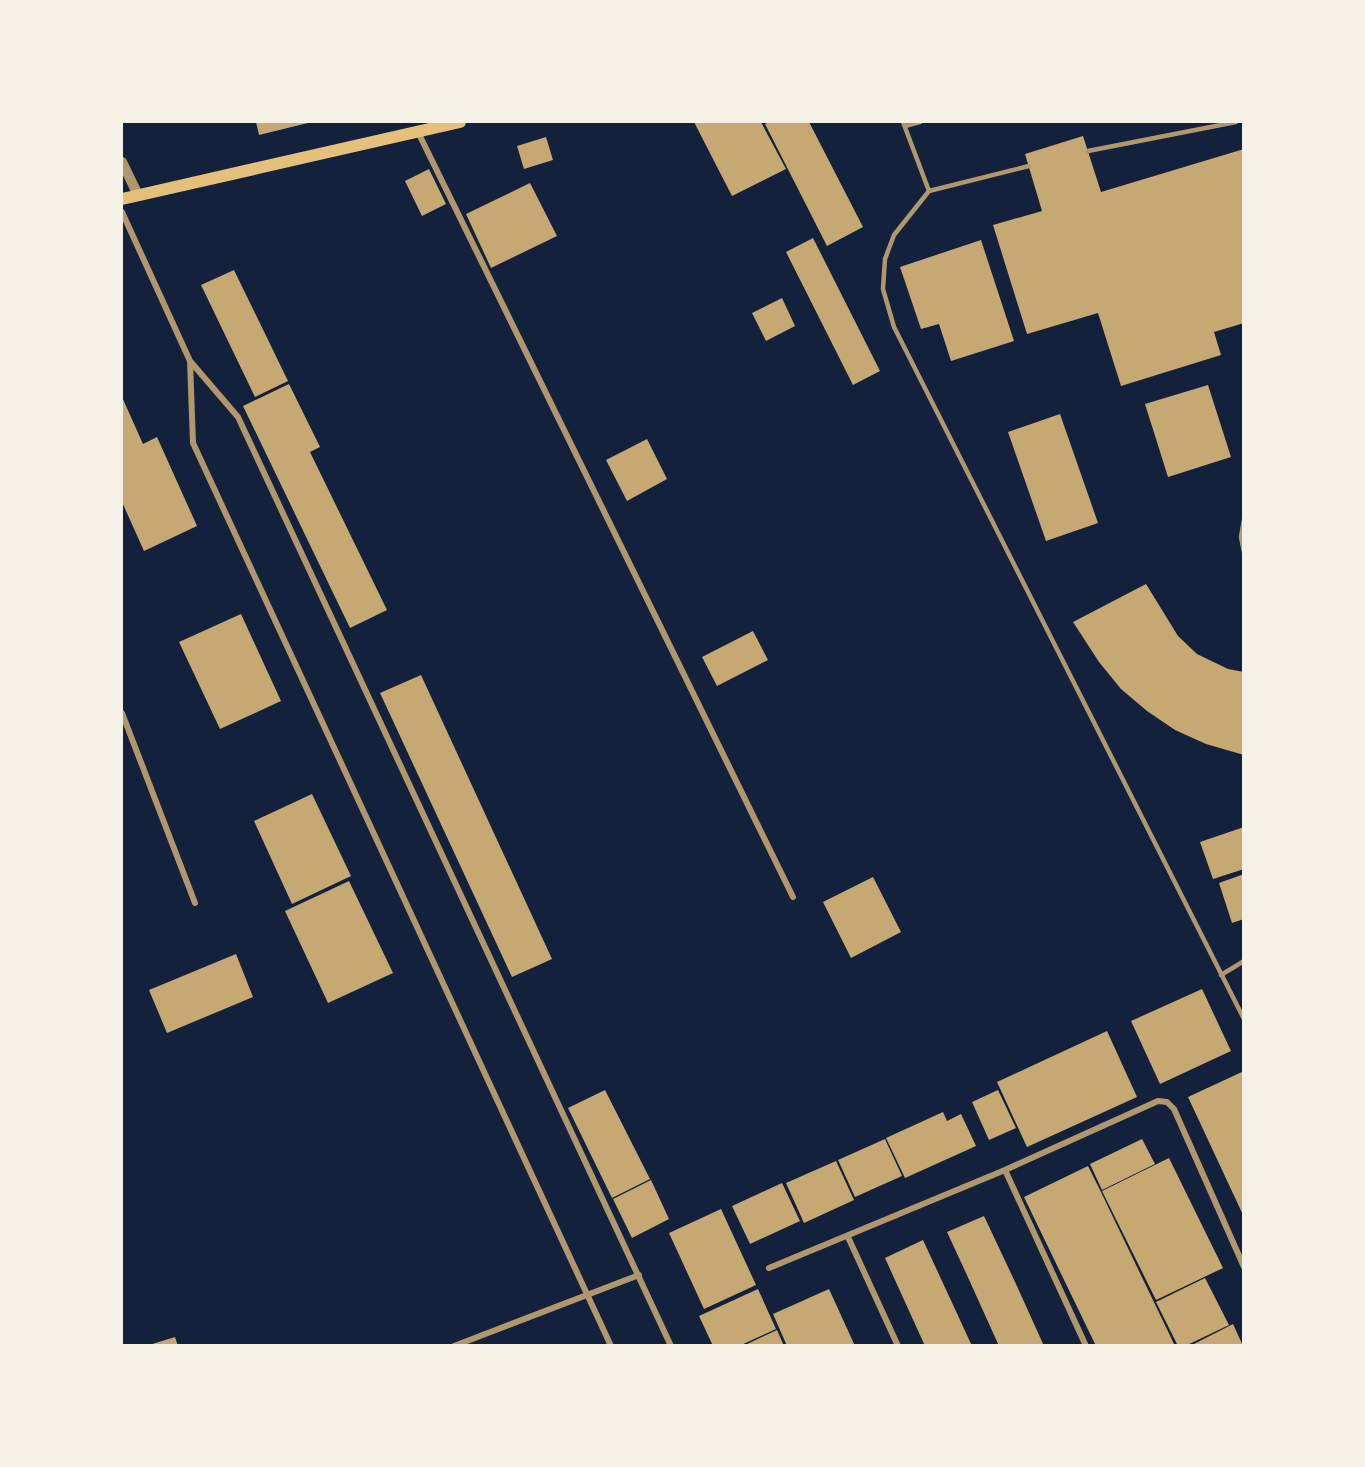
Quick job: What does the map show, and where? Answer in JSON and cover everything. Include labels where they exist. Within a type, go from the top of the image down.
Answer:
[{"type":"main road","points":[[122,199],[137,193],[253,170],[460,122]]},
{"type":"street","points":[[417,132],[793,897]]},
{"type":"street","points":[[122,162],[137,193]]},
{"type":"street","points":[[122,212],[190,361],[238,417],[671,1346]]},
{"type":"street","points":[[190,361],[193,443],[611,1346]]},
{"type":"street","points":[[122,713],[195,903]]},
{"type":"street","points":[[769,1268],[1005,1170],[1158,1101],[1167,1102],[1174,1109],[1244,1267]]},
{"type":"street","points":[[1005,1170],[1086,1346]]},
{"type":"street","points":[[848,1237],[898,1346]]},
{"type":"street","points":[[454,1346],[639,1275]]},
{"type":"lane","points":[[920,122],[904,124],[929,191]]},
{"type":"lane","points":[[1088,151],[1236,122]]},
{"type":"lane","points":[[1029,166],[929,191],[894,235],[885,259],[884,289],[894,327],[1244,1019]]},
{"type":"lane","points":[[1244,520],[1241,537],[1244,552]]},
{"type":"lane","points":[[1221,975],[1244,961]]},
{"type":"building","points":[[256,122],[312,122],[259,135]]},
{"type":"building","points":[[694,122],[761,122],[786,169],[732,196]]},
{"type":"building","points":[[809,122],[863,227],[827,246],[765,124]]},
{"type":"building","points":[[1083,136],[1101,192],[1244,149],[1244,323],[1214,332],[1221,355],[1121,386],[1098,313],[1027,334],[993,225],[1042,211],[1025,154]]},
{"type":"building","points":[[546,137],[553,160],[524,169],[517,146]]},
{"type":"building","points":[[429,169],[446,204],[422,216],[405,181]]},
{"type":"building","points":[[530,183],[557,236],[491,268],[466,214]]},
{"type":"building","points":[[813,238],[880,371],[853,385],[786,252]]},
{"type":"building","points":[[981,240],[1014,341],[951,361],[939,324],[921,329],[900,267]]},
{"type":"building","points":[[234,270],[288,381],[255,397],[201,285]]},
{"type":"building","points":[[782,298],[795,326],[766,341],[752,313]]},
{"type":"building","points":[[289,384],[320,447],[310,452],[387,610],[350,628],[243,406]]},
{"type":"building","points":[[1208,385],[1231,457],[1168,477],[1145,404]]},
{"type":"building","points":[[122,397],[143,444],[157,437],[197,526],[144,551],[122,502]]},
{"type":"building","points":[[1060,414],[1098,523],[1046,541],[1008,432]]},
{"type":"building","points":[[647,439],[667,479],[627,501],[606,460]]},
{"type":"building","points":[[1146,584],[1178,636],[1197,654],[1228,669],[1244,672],[1244,755],[1206,744],[1175,730],[1147,711],[1121,689],[1099,662],[1073,622]]},
{"type":"building","points":[[241,614],[281,701],[220,729],[179,642]]},
{"type":"building","points":[[753,631],[768,660],[717,686],[702,657]]},
{"type":"building","points":[[421,675],[552,959],[512,977],[380,693]]},
{"type":"building","points":[[312,794],[351,876],[292,904],[254,821]]},
{"type":"building","points":[[1244,827],[1244,869],[1213,879],[1200,842]]},
{"type":"building","points":[[1244,874],[1244,919],[1232,923],[1219,883]]},
{"type":"building","points":[[873,877],[901,932],[851,958],[823,902]]},
{"type":"building","points":[[349,881],[393,973],[328,1003],[285,911]]},
{"type":"building","points":[[236,954],[253,997],[167,1033],[149,990]]},
{"type":"building","points":[[1202,989],[1231,1051],[1160,1084],[1131,1021]]},
{"type":"building","points":[[1107,1031],[1137,1097],[1027,1147],[997,1082]]},
{"type":"building","points":[[1244,1071],[1244,1217],[1188,1097]]},
{"type":"building","points":[[605,1090],[650,1179],[612,1198],[568,1108]]},
{"type":"building","points":[[998,1090],[1016,1128],[989,1140],[972,1102]]},
{"type":"building","points":[[943,1112],[947,1121],[961,1114],[976,1146],[905,1178],[886,1138]]},
{"type":"building","points":[[885,1139],[902,1176],[855,1197],[838,1160]]},
{"type":"building","points":[[1142,1139],[1155,1164],[1102,1190],[1090,1164]]},
{"type":"building","points":[[1169,1158],[1223,1268],[1156,1300],[1102,1191]]},
{"type":"building","points":[[836,1161],[854,1200],[804,1223],[786,1183]]},
{"type":"building","points":[[1088,1166],[1175,1346],[1096,1346],[1037,1224],[1024,1197]]},
{"type":"building","points":[[651,1180],[669,1219],[632,1238],[613,1199]]},
{"type":"building","points":[[782,1183],[800,1221],[750,1244],[732,1206]]},
{"type":"building","points":[[721,1209],[756,1285],[704,1309],[669,1233]]},
{"type":"building","points":[[984,1216],[1044,1346],[999,1346],[947,1232]]},
{"type":"building","points":[[923,1240],[972,1346],[925,1346],[885,1258]]},
{"type":"building","points":[[1205,1278],[1229,1325],[1185,1346],[1178,1346],[1156,1302]]},
{"type":"building","points":[[758,1289],[776,1329],[739,1346],[713,1346],[699,1316]]},
{"type":"building","points":[[829,1289],[855,1346],[787,1346],[773,1314]]},
{"type":"building","points":[[1233,1324],[1243,1346],[1190,1346]]},
{"type":"building","points":[[777,1330],[784,1346],[743,1346]]},
{"type":"building","points":[[175,1337],[178,1346],[149,1346],[149,1345]]}]
